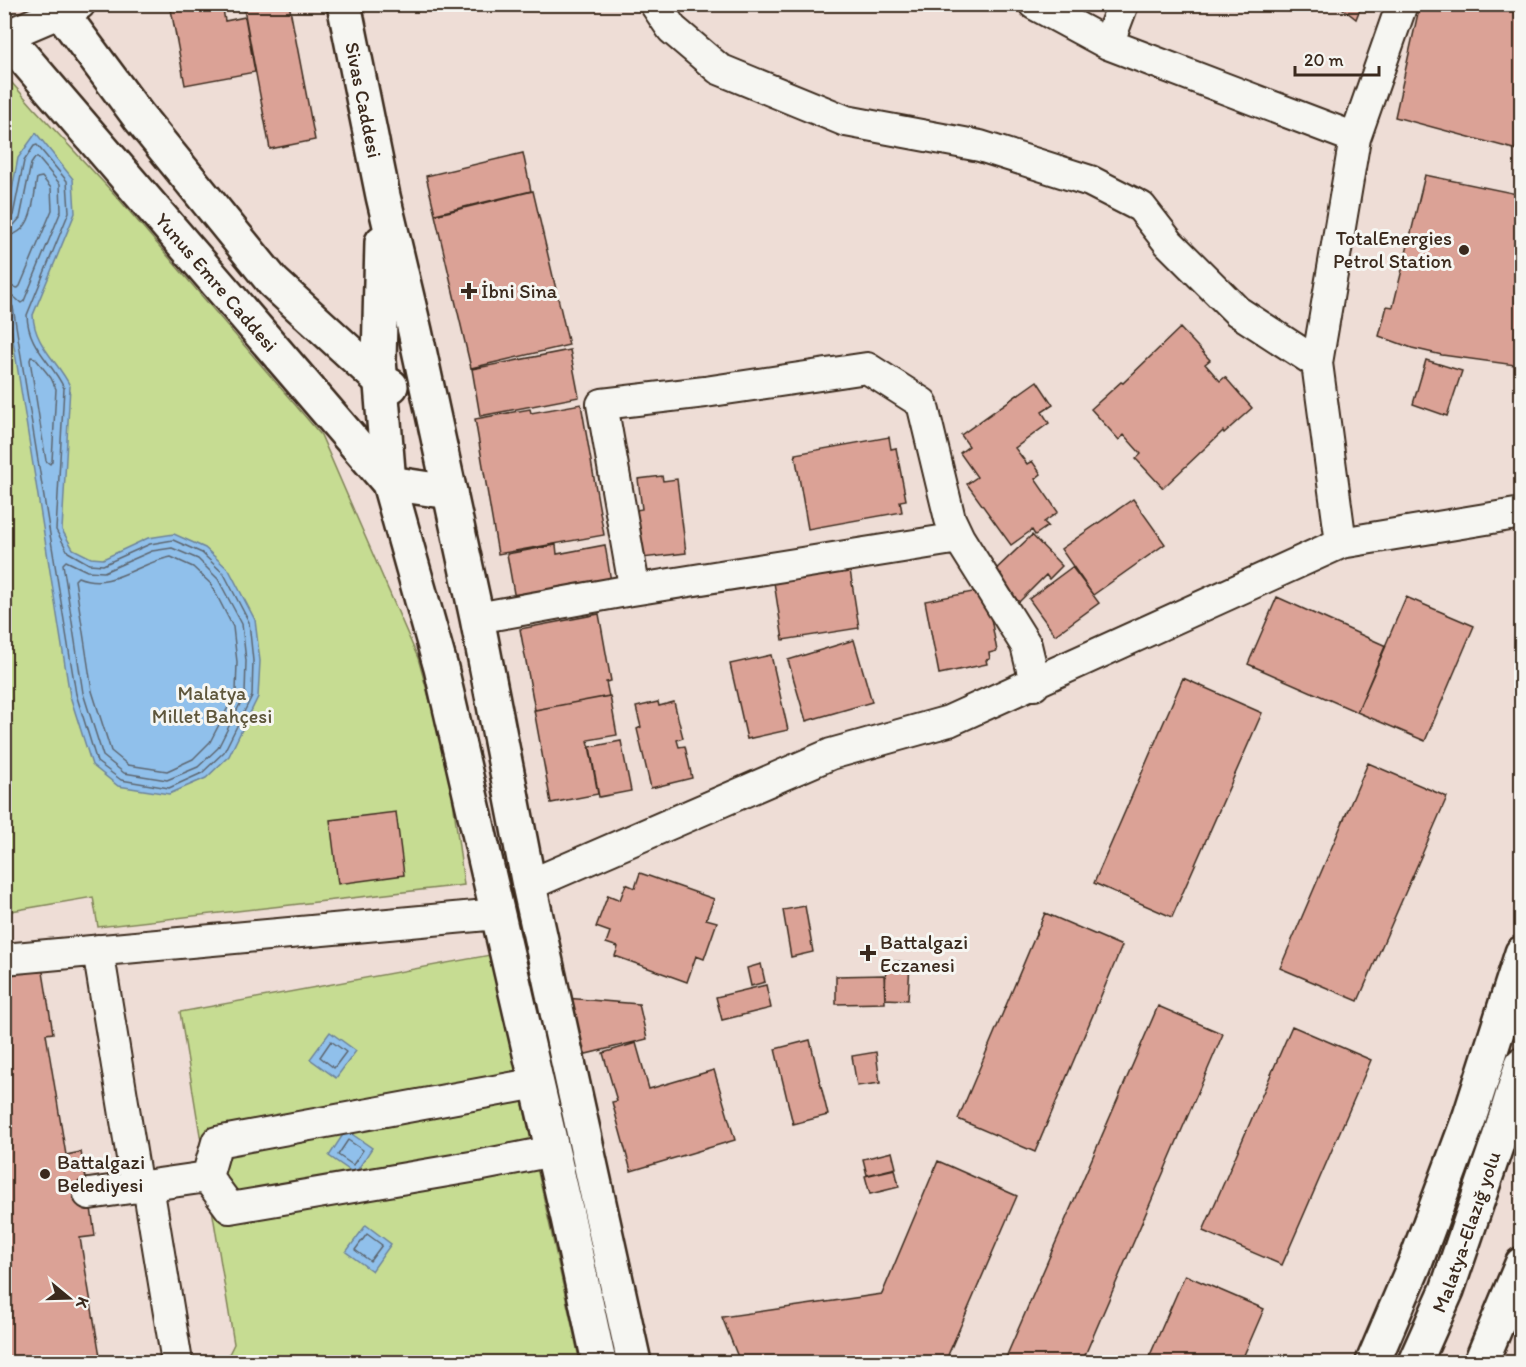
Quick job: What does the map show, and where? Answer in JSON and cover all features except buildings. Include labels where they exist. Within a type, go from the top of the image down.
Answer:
[{"type":"main road","name":"Sivas Caddesi","points":[[344,4],[383,196]]},
{"type":"main road","points":[[65,7],[139,117],[273,282],[381,381],[431,405]]},
{"type":"main road","name":"Yunus Emre Caddesi","points":[[5,35],[389,483]]},
{"type":"main road","points":[[383,196],[379,360],[389,483],[441,668],[553,1151],[599,1362]]},
{"type":"main road","points":[[383,196],[450,492],[529,885],[634,1362]]},
{"type":"main road","points":[[389,483],[450,492]]},
{"type":"main road","points":[[1373,1362],[1416,1261],[1470,1116],[1521,953]]},
{"type":"main road","name":"Malatya-Elazığ yolu","points":[[1415,1362],[1447,1290],[1502,1129],[1521,1064]]},
{"type":"main road","points":[[1481,1362],[1499,1324],[1521,1264]]},
{"type":"street","points":[[655,4],[672,29],[719,69],[846,121],[980,146],[1090,182],[1141,207],[1169,243],[1238,311],[1317,363]]},
{"type":"street","points":[[1034,4],[1108,44],[1355,138]]},
{"type":"street","points":[[1108,44],[1123,4]]},
{"type":"street","points":[[1341,543],[1317,363],[1355,138],[1402,4]]},
{"type":"street","points":[[5,35],[65,7]]},
{"type":"street","points":[[626,591],[634,586],[602,404],[705,392],[867,368],[922,403],[950,519],[959,538],[1026,645],[1034,684]]},
{"type":"street","points":[[529,885],[831,754],[949,721],[1341,543],[1521,513]]},
{"type":"street","points":[[477,618],[626,591],[959,538]]},
{"type":"street","points":[[4,959],[498,914]]},
{"type":"street","points":[[98,951],[177,1362]]},
{"type":"street","points":[[207,1177],[217,1142],[537,1083]]},
{"type":"street","points":[[207,1177],[230,1208],[553,1151]]},
{"type":"street","points":[[88,1194],[207,1177]]},
{"type":"green space","name":"Malatya Millet Bahçesi","points":[[4,74],[118,198],[321,435],[418,658],[449,770],[464,885],[98,927],[93,897],[5,912]]},
{"type":"green space","points":[[490,955],[580,1362],[225,1362],[234,1344],[180,1012]]},
{"type":"water","points":[[36,133],[73,179],[75,213],[33,315],[34,326],[42,344],[70,386],[62,530],[73,549],[91,558],[103,559],[148,538],[174,534],[205,548],[229,570],[255,620],[260,661],[258,697],[229,756],[206,778],[169,794],[118,786],[92,765],[70,696],[5,290],[5,227],[18,158]]},
{"type":"water","points":[[330,1032],[356,1051],[336,1078],[310,1059]]},
{"type":"water","points":[[346,1130],[372,1148],[355,1174],[329,1156]]},
{"type":"water","points":[[366,1225],[391,1244],[372,1271],[346,1252]]},
{"type":"place","name":"TotalEnergies Petrol Station","points":[[1464,250]]},
{"type":"place","name":"İbni Sina","points":[[469,291]]},
{"type":"place","name":"Battalgazi Eczanesi","points":[[868,953]]},
{"type":"place","name":"Battalgazi Belediyesi","points":[[45,1174]]}]
